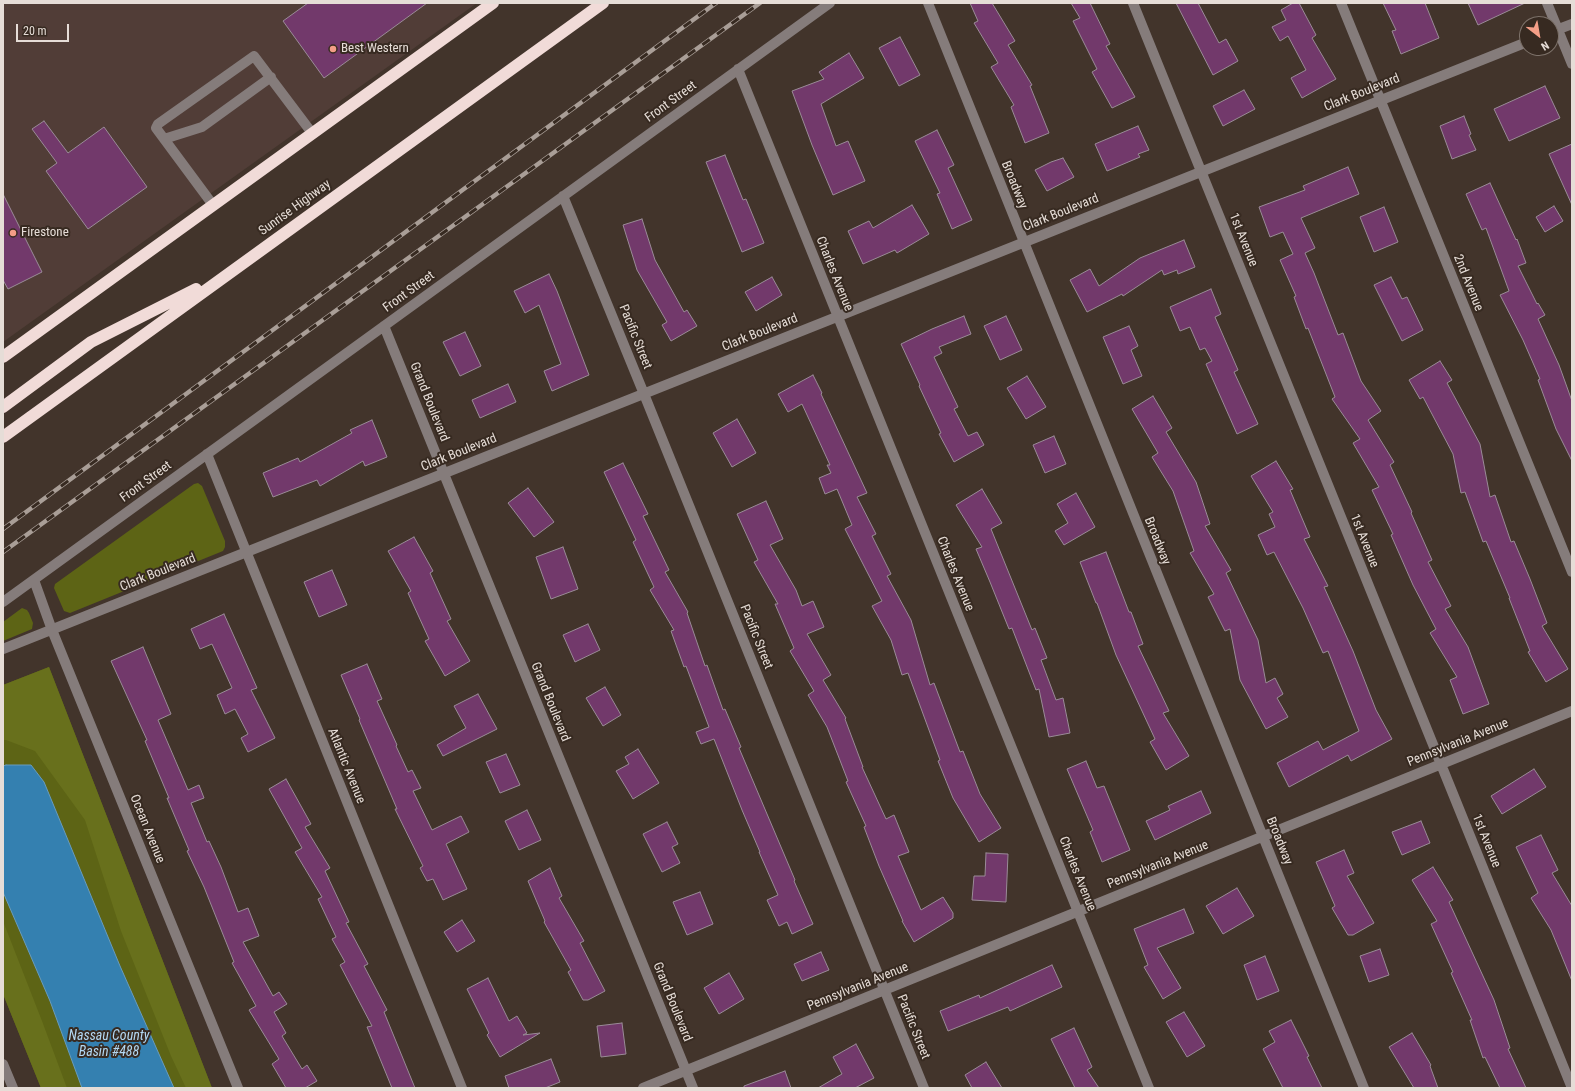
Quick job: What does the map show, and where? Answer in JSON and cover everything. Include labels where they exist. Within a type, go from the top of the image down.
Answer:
[{"type":"highway","points":[[3,357],[493,3]]},
{"type":"highway","name":"Sunrise Highway","points":[[3,437],[603,3]]},
{"type":"highway","points":[[3,406],[91,342],[229,273]]},
{"type":"street","name":"Front Street","points":[[3,602],[830,3]]},
{"type":"street","name":"Broadway","points":[[928,3],[1364,1088]]},
{"type":"street","name":"1st Avenue","points":[[1133,3],[1572,1088]]},
{"type":"street","name":"2nd Avenue","points":[[1341,3],[1572,572]]},
{"type":"street","points":[[1547,3],[1550,16]]},
{"type":"street","points":[[1559,29],[1572,24]]},
{"type":"street","points":[[1559,40],[1572,64]]},
{"type":"street","name":"Clark Boulevard","points":[[3,649],[1519,45]]},
{"type":"street","points":[[213,205],[156,128],[158,124],[251,56],[255,57],[312,133]]},
{"type":"street","name":"Charles Avenue","points":[[738,69],[1149,1088]]},
{"type":"street","points":[[164,139],[202,127],[271,78]]},
{"type":"street","name":"Pacific Street","points":[[563,196],[924,1088]]},
{"type":"street","name":"Grand Boulevard","points":[[384,326],[693,1088]]},
{"type":"street","name":"Atlantic Avenue","points":[[207,454],[462,1088]]},
{"type":"street","name":"Ocean Avenue","points":[[34,580],[52,630],[238,1088]]},
{"type":"street","name":"Pennsylvania Avenue","points":[[643,1088],[1572,711]]},
{"type":"street","points":[[3,1064],[13,1088]]},
{"type":"shaded area","points":[[3,3],[477,3],[3,342]]},
{"type":"green space","points":[[198,483],[202,486],[225,541],[223,551],[70,613],[64,611],[54,588],[55,584],[194,484]]},
{"type":"green space","points":[[22,608],[27,610],[29,613],[33,623],[32,629],[3,641],[3,622]]},
{"type":"green space","points":[[49,667],[212,1088],[41,1088],[3,994],[3,685]]},
{"type":"green space","points":[[49,667],[212,1088],[186,1088],[171,1056],[121,931],[85,820],[35,751],[3,740],[3,685]]},
{"type":"green space","points":[[3,921],[67,1088],[41,1088],[3,994]]},
{"type":"water","name":"Nassau County Basin #488","points":[[31,765],[44,782],[120,966],[174,1088],[82,1088],[50,1001],[3,892],[3,766]]},
{"type":"building","name":"Best Western","points":[[308,3],[427,3],[324,78],[283,21]]},
{"type":"building","points":[[970,3],[992,3],[1015,41],[1008,45],[1032,85],[1030,86],[1049,133],[1025,143],[1011,107],[1014,105],[991,67],[998,63],[974,23],[978,21]]},
{"type":"building","points":[[1071,3],[1090,3],[1110,44],[1106,46],[1135,97],[1112,108],[1092,72],[1097,69],[1073,21],[1080,18]]},
{"type":"building","points":[[1176,3],[1198,3],[1219,43],[1226,39],[1238,61],[1213,75]]},
{"type":"building","points":[[1293,3],[1299,3],[1316,35],[1312,38],[1336,79],[1302,98],[1291,78],[1306,70],[1288,36],[1280,41],[1272,27],[1286,20],[1281,10]]},
{"type":"building","points":[[1383,3],[1425,3],[1439,38],[1401,54],[1392,31],[1396,30]]},
{"type":"building","points":[[1468,3],[1525,3],[1478,25]]},
{"type":"building","points":[[900,37],[920,75],[899,86],[879,48]]},
{"type":"building","points":[[849,53],[864,78],[821,104],[836,146],[848,141],[865,181],[833,195],[792,91],[824,79],[819,72]]},
{"type":"building","points":[[1545,86],[1560,118],[1509,141],[1494,109]]},
{"type":"building","points":[[1244,90],[1255,109],[1223,126],[1213,106]]},
{"type":"building","points":[[1464,116],[1471,134],[1469,135],[1476,150],[1452,159],[1440,126]]},
{"type":"building","points":[[44,121],[68,153],[104,127],[147,187],[88,229],[46,171],[57,163],[32,129]]},
{"type":"building","points":[[1138,126],[1149,150],[1138,154],[1140,157],[1107,171],[1095,144]]},
{"type":"building","points":[[937,130],[954,165],[948,168],[972,220],[952,229],[937,194],[940,193],[915,141]]},
{"type":"building","points":[[1572,144],[1572,205],[1549,154]]},
{"type":"building","points":[[725,155],[743,200],[746,199],[764,243],[742,252],[706,162]]},
{"type":"building","points":[[1063,158],[1074,177],[1047,191],[1035,170]]},
{"type":"building","points":[[1348,167],[1359,194],[1301,218],[1315,248],[1305,253],[1338,335],[1343,333],[1361,381],[1381,411],[1368,420],[1394,462],[1390,465],[1432,560],[1428,562],[1451,606],[1445,609],[1468,647],[1489,704],[1463,714],[1450,680],[1457,677],[1430,633],[1436,629],[1413,585],[1391,535],[1393,534],[1372,490],[1379,487],[1353,443],[1360,439],[1332,399],[1335,397],[1308,328],[1306,329],[1294,297],[1296,296],[1280,260],[1293,254],[1283,232],[1270,237],[1259,207],[1305,190],[1303,186]]},
{"type":"building","points":[[1490,183],[1516,240],[1517,239],[1526,263],[1518,266],[1537,304],[1538,303],[1545,315],[1538,319],[1559,365],[1572,401],[1572,461],[1556,429],[1538,380],[1540,379],[1523,340],[1500,295],[1509,291],[1486,228],[1482,230],[1466,194]]},
{"type":"building","name":"Firestone","points":[[3,194],[42,272],[8,289],[3,280]]},
{"type":"building","points":[[912,205],[929,234],[897,253],[895,250],[863,264],[848,231],[869,221],[873,228]]},
{"type":"building","points":[[1554,206],[1563,221],[1545,232],[1536,217]]},
{"type":"building","points":[[1384,207],[1398,242],[1374,252],[1360,217]]},
{"type":"building","points":[[642,219],[655,260],[684,312],[687,310],[697,326],[671,341],[662,325],[667,322],[637,270],[623,225]]},
{"type":"building","points":[[1184,240],[1195,267],[1178,274],[1177,270],[1164,275],[1162,270],[1123,296],[1122,294],[1087,312],[1070,280],[1090,269],[1099,286],[1140,258]]},
{"type":"building","points":[[549,274],[589,375],[552,391],[544,371],[561,364],[539,305],[525,313],[514,291]]},
{"type":"building","points":[[772,277],[782,295],[756,311],[745,292]]},
{"type":"building","points":[[1391,277],[1402,299],[1407,297],[1423,330],[1402,341],[1374,285]]},
{"type":"building","points":[[1211,289],[1221,314],[1215,317],[1238,370],[1234,372],[1258,424],[1237,434],[1206,364],[1212,361],[1205,348],[1200,350],[1190,327],[1180,331],[1170,307]]},
{"type":"building","points":[[964,316],[971,334],[939,347],[942,353],[934,357],[958,407],[954,409],[968,436],[977,432],[984,445],[954,462],[939,434],[941,433],[901,344]]},
{"type":"building","points":[[1006,316],[1022,350],[1000,360],[984,326]]},
{"type":"building","points":[[1129,326],[1138,346],[1131,350],[1142,376],[1123,384],[1103,337]]},
{"type":"building","points":[[465,332],[481,366],[460,376],[443,342]]},
{"type":"building","points":[[1440,361],[1452,380],[1447,383],[1480,444],[1490,497],[1495,495],[1511,542],[1514,541],[1530,579],[1547,623],[1542,626],[1568,669],[1546,682],[1528,652],[1530,651],[1510,598],[1486,541],[1483,542],[1465,492],[1461,493],[1453,454],[1423,397],[1420,399],[1409,380]]},
{"type":"building","points":[[813,375],[867,493],[857,497],[876,534],[872,536],[891,574],[887,576],[911,620],[930,685],[934,683],[960,752],[963,751],[980,794],[1001,828],[979,842],[953,798],[938,761],[940,760],[908,673],[902,675],[891,640],[872,606],[882,601],[845,529],[852,525],[837,489],[825,494],[819,478],[831,473],[827,465],[830,465],[802,404],[788,412],[778,394]]},
{"type":"building","points":[[1027,376],[1046,407],[1026,419],[1007,388]]},
{"type":"building","points":[[508,384],[516,402],[480,418],[472,400]]},
{"type":"building","points":[[1153,396],[1172,428],[1166,432],[1196,482],[1210,524],[1205,526],[1231,570],[1226,573],[1258,640],[1266,683],[1275,678],[1283,694],[1277,698],[1288,717],[1266,729],[1240,680],[1230,629],[1225,631],[1208,597],[1214,594],[1190,553],[1194,551],[1173,491],[1152,457],[1158,453],[1132,409]]},
{"type":"building","points":[[737,419],[756,453],[732,467],[713,433]]},
{"type":"building","points":[[372,420],[387,457],[365,466],[363,461],[320,486],[317,480],[273,497],[263,473],[298,458],[300,462],[352,433],[350,430]]},
{"type":"building","points":[[1054,436],[1066,464],[1045,473],[1033,445]]},
{"type":"building","points":[[1276,461],[1293,489],[1290,490],[1310,537],[1304,539],[1328,586],[1324,587],[1353,651],[1376,710],[1392,739],[1351,761],[1348,755],[1289,787],[1277,763],[1318,741],[1323,750],[1359,731],[1328,651],[1323,653],[1303,608],[1274,552],[1267,555],[1258,535],[1275,527],[1269,514],[1273,512],[1251,476]]},
{"type":"building","points":[[623,463],[648,514],[643,516],[669,570],[665,572],[688,612],[687,613],[705,666],[707,665],[723,710],[725,709],[741,747],[739,748],[813,924],[792,934],[787,922],[779,926],[767,900],[778,895],[759,852],[714,739],[701,744],[696,732],[709,727],[671,631],[674,630],[650,590],[654,587],[633,542],[636,540],[604,472]]},
{"type":"building","points":[[528,488],[554,522],[534,537],[508,503]]},
{"type":"building","points":[[982,489],[1002,523],[991,529],[1032,630],[1035,628],[1047,658],[1041,660],[1056,700],[1063,698],[1070,733],[1049,737],[1039,689],[1036,690],[1012,628],[1009,629],[976,549],[982,547],[956,505]]},
{"type":"building","points":[[1076,493],[1095,527],[1064,545],[1055,531],[1068,523],[1057,504]]},
{"type":"building","points":[[766,501],[783,539],[770,545],[796,590],[802,606],[813,601],[824,627],[807,634],[831,675],[823,680],[846,718],[845,719],[862,767],[886,819],[894,815],[909,852],[898,856],[921,910],[943,897],[953,913],[953,918],[914,942],[902,921],[879,866],[864,827],[866,826],[846,782],[848,781],[827,727],[808,695],[814,691],[790,651],[794,648],[775,604],[778,604],[754,562],[758,560],[737,514]]},
{"type":"building","points":[[414,537],[433,571],[430,573],[451,619],[447,621],[470,661],[445,676],[425,641],[429,639],[408,593],[411,591],[388,551]]},
{"type":"building","points":[[563,547],[578,589],[551,599],[536,557]]},
{"type":"building","points":[[1106,552],[1143,644],[1138,646],[1169,711],[1163,713],[1189,756],[1166,770],[1150,742],[1155,739],[1116,655],[1080,562]]},
{"type":"building","points":[[332,570],[347,605],[319,617],[304,582]]},
{"type":"building","points":[[224,614],[257,688],[251,690],[275,738],[248,752],[241,738],[248,734],[235,709],[225,714],[217,695],[232,688],[212,644],[200,649],[191,629]]},
{"type":"building","points":[[588,624],[600,650],[575,662],[563,635]]},
{"type":"building","points":[[143,647],[171,714],[158,720],[188,790],[199,785],[204,798],[191,803],[207,842],[209,841],[221,867],[238,912],[248,908],[259,936],[243,942],[273,996],[279,992],[287,1004],[274,1012],[286,1033],[282,1036],[302,1069],[307,1065],[317,1081],[305,1088],[286,1088],[272,1064],[279,1059],[249,1010],[256,1006],[232,963],[234,962],[204,887],[187,851],[189,850],[145,741],[147,740],[111,661]]},
{"type":"building","points":[[367,664],[382,699],[377,701],[397,745],[396,746],[408,772],[412,770],[421,788],[413,791],[432,830],[461,816],[469,832],[446,844],[467,889],[443,900],[433,879],[427,881],[420,868],[423,866],[395,809],[397,809],[341,675]]},
{"type":"building","points":[[605,687],[621,715],[603,726],[586,698]]},
{"type":"building","points":[[478,694],[497,729],[443,756],[437,745],[466,728],[454,706]]},
{"type":"building","points":[[638,749],[659,783],[633,799],[616,771],[629,764],[625,757]]},
{"type":"building","points":[[506,754],[520,785],[500,793],[486,762]]},
{"type":"building","points":[[1086,761],[1097,788],[1104,786],[1130,850],[1102,862],[1090,832],[1093,830],[1067,769]]},
{"type":"building","points":[[1534,769],[1546,787],[1502,814],[1491,796]]},
{"type":"building","points":[[286,779],[311,824],[305,827],[330,868],[325,871],[349,922],[346,923],[368,964],[364,966],[387,1010],[384,1012],[415,1088],[392,1088],[367,1027],[372,1026],[340,965],[345,962],[332,939],[336,937],[318,899],[322,897],[295,852],[302,848],[269,789]]},
{"type":"building","points":[[1201,791],[1211,813],[1155,840],[1146,821],[1170,810],[1168,806]]},
{"type":"building","points":[[527,810],[541,840],[519,850],[505,821]]},
{"type":"building","points":[[1421,821],[1430,843],[1402,855],[1392,832]]},
{"type":"building","points":[[667,822],[678,844],[672,847],[680,863],[662,872],[643,834]]},
{"type":"building","points":[[1541,835],[1558,870],[1552,873],[1572,906],[1572,981],[1551,930],[1531,898],[1538,893],[1516,847]]},
{"type":"building","points":[[1344,850],[1354,873],[1347,876],[1374,923],[1353,935],[1348,935],[1332,908],[1335,906],[1316,862]]},
{"type":"building","points":[[986,853],[1008,854],[1006,902],[972,900],[974,876],[985,876]]},
{"type":"building","points":[[1433,867],[1453,900],[1449,902],[1494,1000],[1510,1048],[1508,1049],[1526,1088],[1500,1088],[1485,1057],[1483,1058],[1470,1020],[1472,1020],[1451,973],[1453,972],[1431,924],[1437,921],[1412,880]]},
{"type":"building","points":[[550,868],[562,896],[559,898],[584,941],[580,943],[605,991],[588,1000],[583,1000],[568,972],[571,970],[544,922],[545,921],[528,881]]},
{"type":"building","points":[[1237,888],[1254,916],[1223,934],[1206,906]]},
{"type":"building","points":[[700,892],[713,924],[687,935],[673,902]]},
{"type":"building","points":[[1184,909],[1194,933],[1157,948],[1181,988],[1163,999],[1144,967],[1148,965],[1134,929]]},
{"type":"building","points":[[462,920],[475,941],[457,952],[444,932]]},
{"type":"building","points":[[1380,949],[1389,975],[1369,982],[1360,956]]},
{"type":"building","points":[[821,952],[829,970],[802,981],[794,964]]},
{"type":"building","points":[[1265,956],[1279,991],[1257,1000],[1244,965]]},
{"type":"building","points":[[1052,965],[1062,987],[1010,1011],[1008,1007],[948,1031],[940,1011],[979,995],[980,998]]},
{"type":"building","points":[[729,973],[744,999],[719,1014],[704,988]]},
{"type":"building","points":[[488,978],[509,1021],[517,1016],[527,1033],[523,1035],[540,1033],[500,1057],[487,1035],[489,1033],[467,989]]},
{"type":"building","points":[[1184,1012],[1205,1046],[1187,1057],[1166,1022]]},
{"type":"building","points":[[1291,1020],[1309,1056],[1307,1057],[1322,1088],[1283,1088],[1263,1049],[1275,1042],[1269,1031]]},
{"type":"building","points":[[622,1023],[626,1054],[601,1057],[597,1026]]},
{"type":"building","points":[[1074,1028],[1092,1067],[1087,1070],[1099,1088],[1075,1088],[1051,1039]]},
{"type":"building","points":[[1412,1033],[1431,1065],[1430,1066],[1438,1088],[1414,1088],[1389,1047]]},
{"type":"building","points":[[856,1044],[874,1078],[855,1088],[818,1088],[842,1074],[833,1057]]},
{"type":"building","points":[[551,1059],[560,1082],[545,1088],[509,1088],[505,1076]]},
{"type":"building","points":[[986,1062],[1002,1088],[972,1088],[965,1075]]},
{"type":"building","points":[[785,1071],[791,1088],[744,1088],[744,1086]]},
{"type":"railway","points":[[3,529],[716,3]]},
{"type":"railway","points":[[3,552],[760,3]]},
{"type":"place","name":"Best Western","points":[[333,49]]},
{"type":"place","name":"Firestone","points":[[13,233]]}]
